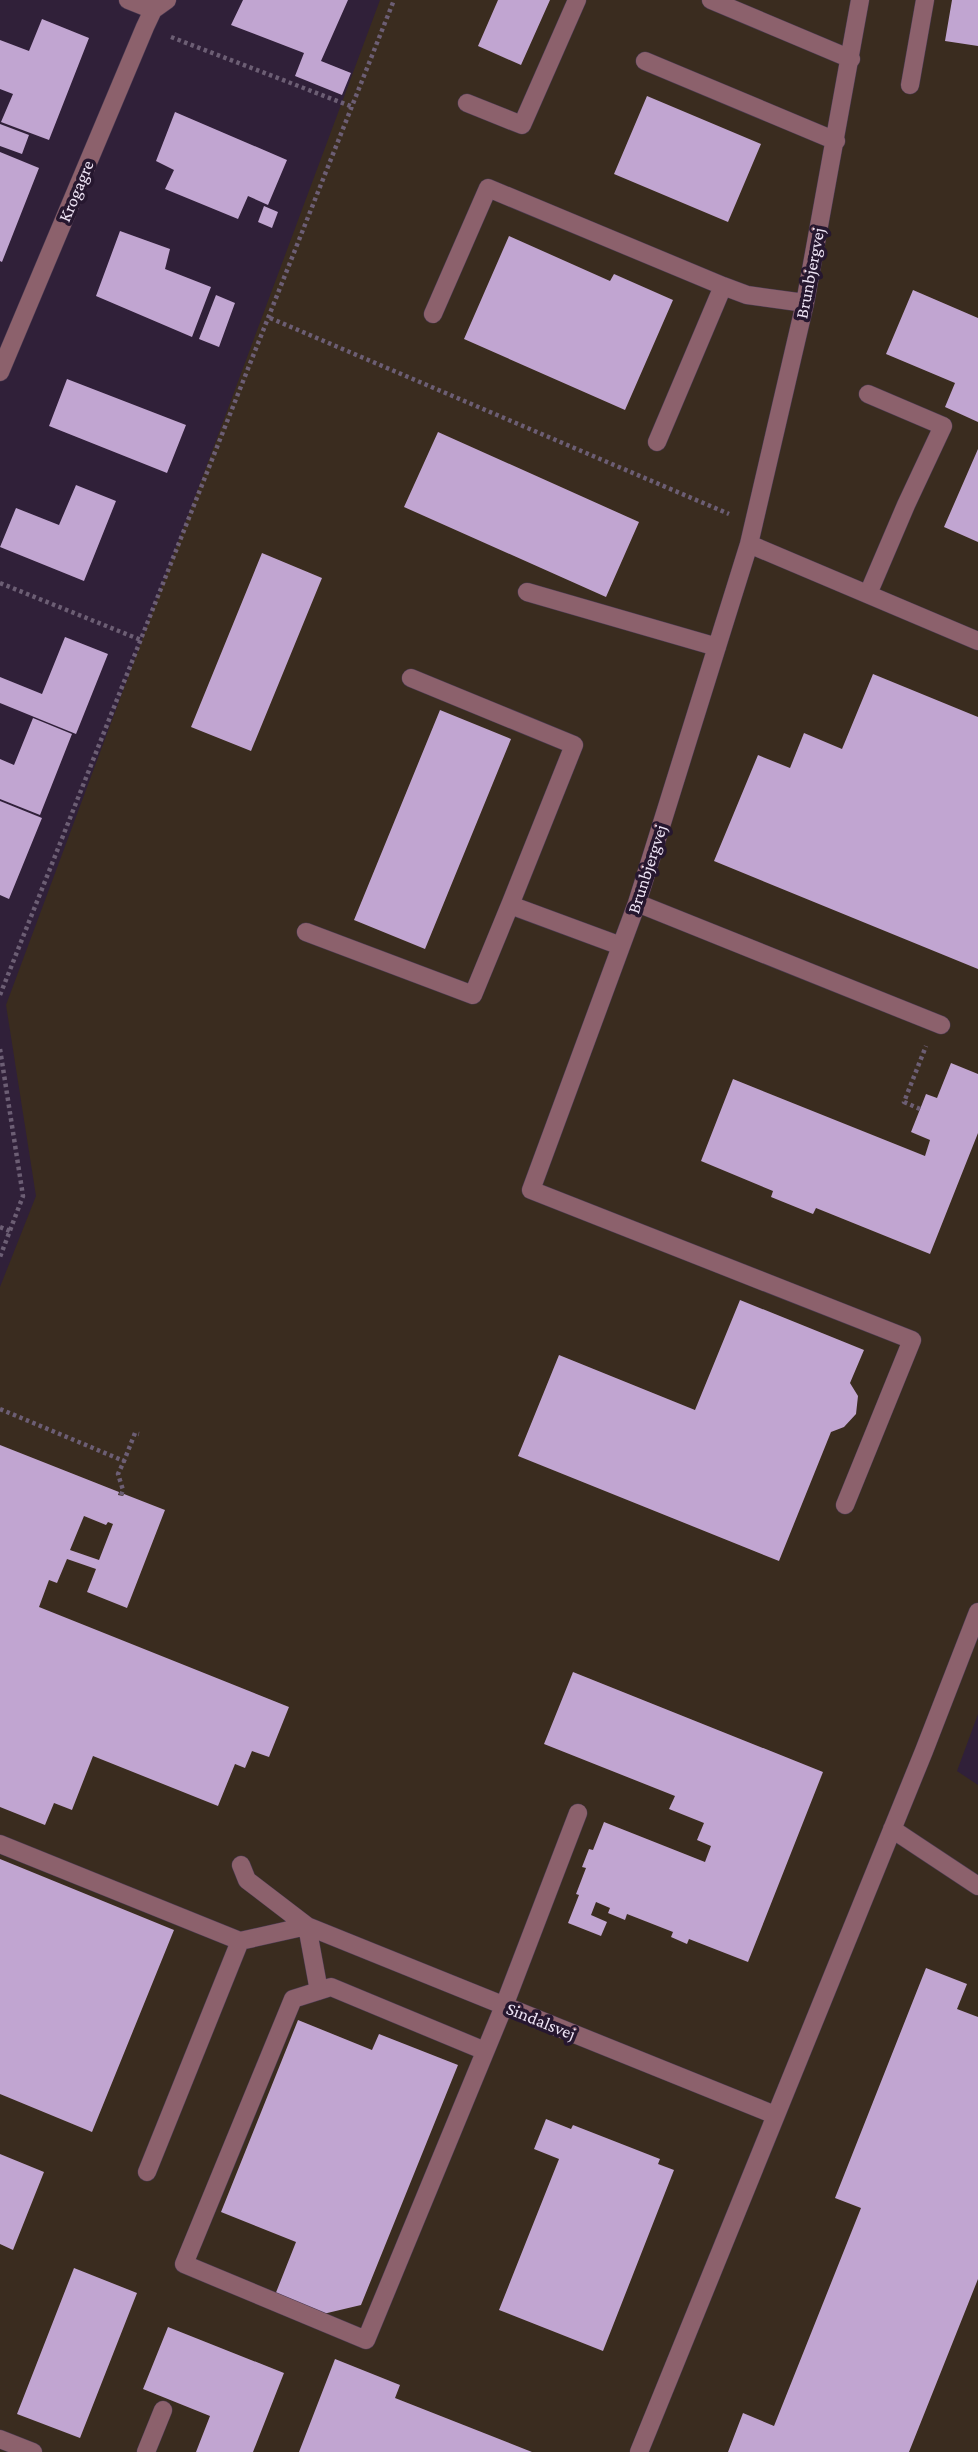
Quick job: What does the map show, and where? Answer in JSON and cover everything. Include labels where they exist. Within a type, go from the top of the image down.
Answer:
[{"type":"street","name":"Krogagre","points":[[0,372],[145,27],[160,5],[128,0]]},
{"type":"street","points":[[467,103],[522,125],[577,0]]},
{"type":"street","points":[[711,0],[851,59]]},
{"type":"street","name":"Brunbjergvej","points":[[845,1505],[912,1340],[531,1190],[637,903],[749,544],[805,303],[860,0]]},
{"type":"street","points":[[910,85],[925,0]]},
{"type":"street","points":[[645,61],[835,141]]},
{"type":"street","points":[[433,314],[488,188],[747,295],[805,303]]},
{"type":"street","points":[[657,442],[723,286]]},
{"type":"street","points":[[868,394],[943,426],[868,594]]},
{"type":"street","points":[[749,544],[978,641]]},
{"type":"street","points":[[527,592],[717,647]]},
{"type":"street","points":[[306,932],[473,995],[574,745],[411,678]]},
{"type":"street","points":[[637,903],[938,1024]]},
{"type":"street","points":[[510,905],[621,946]]},
{"type":"street","points":[[639,2452],[978,1612]]},
{"type":"street","points":[[485,2051],[331,1987],[293,1999],[184,2264],[366,2340],[485,2051],[578,1813]]},
{"type":"street","points":[[892,1829],[978,1886]]},
{"type":"street","points":[[0,1844],[240,1941],[306,1926],[319,1991]]},
{"type":"street","name":"Sindalsvej","points":[[241,1865],[247,1880],[306,1926],[775,2115]]},
{"type":"street","points":[[147,2172],[240,1941]]},
{"type":"street","points":[[146,2452],[163,2410]]},
{"type":"street","points":[[0,2439],[33,2452]]},
{"type":"path","points":[[0,995],[394,0]]},
{"type":"path","points":[[145,27],[353,107]]},
{"type":"path","points":[[270,318],[754,524]]},
{"type":"path","points":[[0,583],[141,640]]},
{"type":"path","points":[[920,1109],[904,1101],[938,1024]]},
{"type":"path","points":[[0,1049],[23,1196],[0,1257]]},
{"type":"path","points":[[0,1227],[10,1231]]},
{"type":"path","points":[[0,1409],[124,1461]]},
{"type":"path","points":[[121,1495],[123,1490],[118,1474],[135,1433],[139,1434]]},
{"type":"shaded area","points":[[380,0],[978,0],[978,1714],[957,1771],[978,1785],[978,2452],[0,2452],[0,1287],[36,1196],[6,1005]]},
{"type":"building","points":[[243,0],[348,0],[321,61],[351,73],[342,95],[295,76],[304,53],[231,25]]},
{"type":"building","points":[[498,0],[550,0],[521,65],[478,46]]},
{"type":"building","points":[[952,0],[978,0],[978,46],[945,41]]},
{"type":"building","points":[[42,19],[89,38],[49,140],[1,122],[13,94],[0,89],[0,40],[29,51]]},
{"type":"building","points":[[647,96],[761,144],[728,222],[614,174]]},
{"type":"building","points":[[175,112],[287,160],[268,205],[248,196],[238,219],[165,189],[174,170],[156,161]]},
{"type":"building","points":[[0,124],[29,135],[22,154],[0,146]]},
{"type":"building","points":[[0,152],[39,168],[2,262],[0,261]]},
{"type":"building","points":[[264,206],[278,212],[272,228],[258,222]]},
{"type":"building","points":[[120,231],[170,249],[165,269],[211,287],[192,337],[96,296]]},
{"type":"building","points":[[509,236],[610,281],[614,274],[673,300],[625,410],[464,339]]},
{"type":"building","points":[[913,290],[978,318],[978,422],[945,407],[955,383],[886,354]]},
{"type":"building","points":[[216,295],[235,303],[219,347],[199,339]]},
{"type":"building","points":[[67,379],[186,425],[167,473],[49,426]]},
{"type":"building","points":[[438,432],[639,522],[606,597],[404,507]]},
{"type":"building","points":[[978,449],[978,542],[944,527]]},
{"type":"building","points":[[76,485],[116,501],[84,581],[0,547],[16,508],[59,525]]},
{"type":"building","points":[[262,553],[322,578],[251,751],[191,727]]},
{"type":"building","points":[[65,637],[108,654],[76,734],[0,703],[0,677],[42,694]]},
{"type":"building","points":[[873,674],[978,717],[978,969],[714,861],[758,755],[790,768],[804,733],[842,749]]},
{"type":"building","points":[[440,710],[511,739],[425,949],[354,920]]},
{"type":"building","points":[[33,718],[72,734],[40,815],[0,799],[0,759],[14,765]]},
{"type":"building","points":[[0,801],[42,818],[9,899],[0,895]]},
{"type":"building","points":[[951,1063],[978,1074],[978,1133],[930,1254],[816,1208],[813,1214],[771,1197],[773,1191],[701,1161],[733,1079],[925,1156],[930,1140],[911,1132],[926,1094],[937,1098]]},
{"type":"building","points":[[740,1300],[864,1350],[850,1383],[858,1396],[856,1414],[844,1427],[831,1432],[779,1561],[518,1456],[559,1355],[695,1410]]},
{"type":"building","points":[[0,1445],[119,1492],[118,1495],[124,1494],[165,1510],[127,1608],[87,1592],[96,1569],[67,1559],[57,1583],[49,1580],[39,1607],[289,1707],[269,1757],[252,1751],[245,1768],[235,1764],[218,1806],[93,1756],[72,1810],[54,1803],[45,1825],[0,1807]],"holes":[[[84,1516],[106,1525],[108,1522],[113,1524],[99,1560],[70,1550]]]},
{"type":"building","points":[[573,1672],[823,1772],[748,1962],[689,1939],[687,1944],[671,1937],[673,1932],[627,1914],[625,1920],[608,1913],[610,1908],[596,1902],[591,1915],[607,1922],[601,1936],[568,1923],[586,1868],[582,1867],[589,1849],[593,1850],[604,1822],[705,1862],[711,1846],[697,1840],[704,1823],[669,1809],[675,1796],[544,1744]]},
{"type":"building","points":[[0,1859],[174,1930],[92,2132],[0,2094]]},
{"type":"building","points":[[926,1968],[967,1984],[957,2009],[978,2017],[978,2279],[909,2452],[728,2452],[743,2413],[774,2426],[861,2208],[835,2198]]},
{"type":"building","points":[[298,2020],[372,2050],[379,2034],[458,2065],[361,2305],[323,2314],[275,2295],[296,2242],[221,2212]]},
{"type":"building","points":[[546,2119],[571,2129],[573,2125],[660,2159],[658,2164],[674,2170],[603,2351],[499,2310],[559,2159],[534,2149]]},
{"type":"building","points":[[0,2154],[44,2172],[13,2250],[0,2244]]},
{"type":"building","points":[[74,2268],[137,2293],[80,2438],[17,2414]]},
{"type":"building","points":[[168,2327],[284,2373],[253,2452],[196,2452],[210,2416],[143,2389]]},
{"type":"building","points":[[335,2359],[400,2385],[395,2398],[532,2452],[299,2452]]}]
